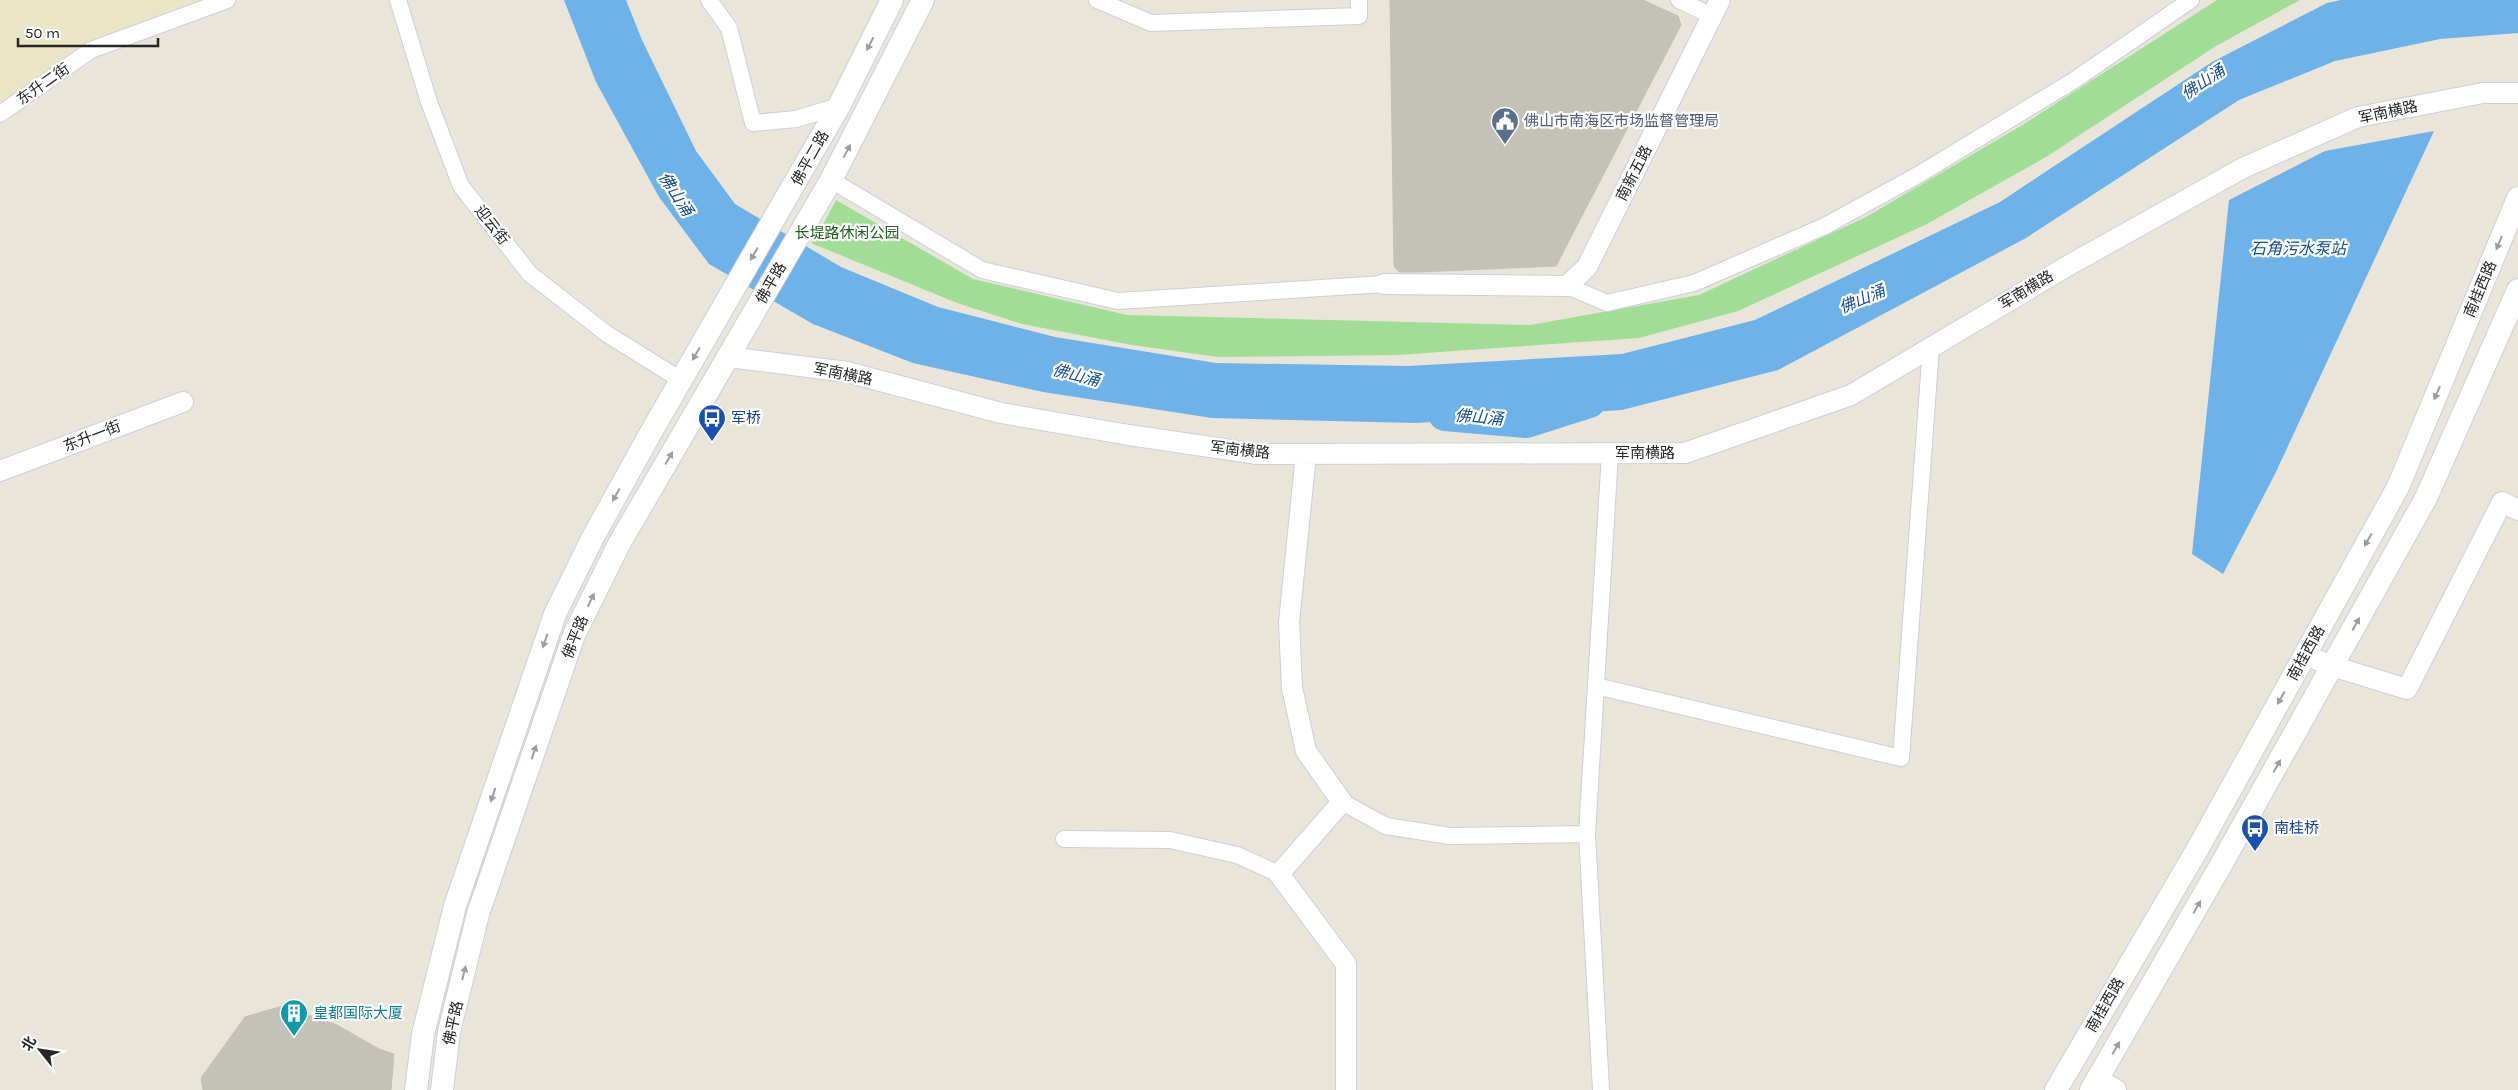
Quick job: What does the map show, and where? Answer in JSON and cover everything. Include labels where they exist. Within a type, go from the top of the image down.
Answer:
[{"type":"main road","name":"佛平二路","points":[[720,312],[839,106],[892,0]]},
{"type":"main road","name":"佛平二路","points":[[806,224],[831,180],[923,0]]},
{"type":"main road","name":"南桂西路","points":[[2056,1090],[2196,850],[2398,487],[2518,198]]},
{"type":"main road","name":"佛平路","points":[[442,1090],[449,1032],[478,914],[574,634],[619,544],[806,224]]},
{"type":"main road","name":"南桂西路","points":[[2101,1087],[2221,865],[2426,498],[2518,290]]},
{"type":"main road","name":"佛平路","points":[[416,1090],[424,1034],[455,906],[555,614],[592,539],[720,312]]},
{"type":"street","name":"东升二街","points":[[0,114],[91,50],[226,0]]},
{"type":"street","name":"迎云街","points":[[398,0],[429,102],[461,186],[530,274],[607,334],[681,380]]},
{"type":"street","points":[[709,0],[729,28],[754,123],[796,119],[839,106]]},
{"type":"street","points":[[1097,0],[1150,23],[1359,16],[1359,0]]},
{"type":"street","points":[[1679,0],[1716,8]]},
{"type":"street","points":[[831,180],[982,270],[1118,301],[1384,284],[1567,286],[1607,303],[1694,283],[1825,226],[1918,175],[2073,81],[2191,0]]},
{"type":"street","name":"南新五路","points":[[1567,286],[1586,267],[1716,8]]},
{"type":"street","name":"军南横路","points":[[728,357],[847,372],[1001,413],[1120,434],[1258,454],[1685,453],[1851,395],[2071,264],[2243,168],[2358,117],[2483,93],[2518,94]]},
{"type":"street","points":[[1596,686],[1901,758],[1931,347]]},
{"type":"street","name":"东升一街","points":[[0,471],[183,402]]},
{"type":"street","points":[[1601,1090],[1587,834],[1610,453]]},
{"type":"street","points":[[1306,454],[1289,622],[1292,688],[1306,751],[1342,802],[1386,826],[1450,836],[1587,834]]},
{"type":"street","points":[[2305,655],[2332,666],[2407,689],[2510,506]]},
{"type":"street","points":[[1279,874],[1342,802]]},
{"type":"street","points":[[1064,839],[1170,840],[1237,855],[1279,874],[1346,964],[1346,1090]]},
{"type":"shaded area","points":[[0,0],[227,0],[91,50],[0,114]]},
{"type":"green space","name":"长堤路休闲公园","points":[[2217,0],[2300,0],[2216,46],[2046,157],[1927,224],[1738,311],[1639,338],[1397,355],[1218,357],[1132,345],[1022,324],[957,303],[811,243],[816,238],[836,200],[973,279],[1127,315],[1530,325],[1699,295],[1866,217],[2019,127]]},
{"type":"water","points":[[564,0],[626,0],[642,40],[696,151],[735,204],[841,267],[938,307],[1055,337],[1216,363],[1408,366],[1622,354],[1755,320],[2000,202],[2212,62],[2327,3],[2341,0],[2518,0],[2518,33],[2440,39],[2335,61],[2239,100],[2026,238],[1778,370],[1622,410],[1416,423],[1212,418],[1043,392],[913,363],[813,324],[709,264],[659,197],[596,82]]},
{"type":"water","name":"石角污水泵站","points":[[2434,131],[2275,474],[2223,574],[2192,554],[2229,200],[2325,151]]},
{"type":"building","name":"佛山市南海区市场监督管理局","points":[[1390,0],[1643,0],[1678,16],[1681,25],[1556,266],[1399,272],[1394,266]]},
{"type":"building","name":"皇都国际大厦","points":[[282,1006],[337,1025],[379,1049],[394,1054],[391,1090],[203,1090],[201,1078],[245,1017]]},
{"type":"waterway","name":"佛山涌","points":[[1445,414],[1526,421],[1589,401]]},
{"type":"place","name":"佛山市南海区市场监督管理局","points":[[1505,145]]},
{"type":"place","name":"军桥","points":[[712,442]]},
{"type":"place","name":"南桂桥","points":[[2255,852]]},
{"type":"place","name":"皇都国际大厦","points":[[294,1037]]}]
